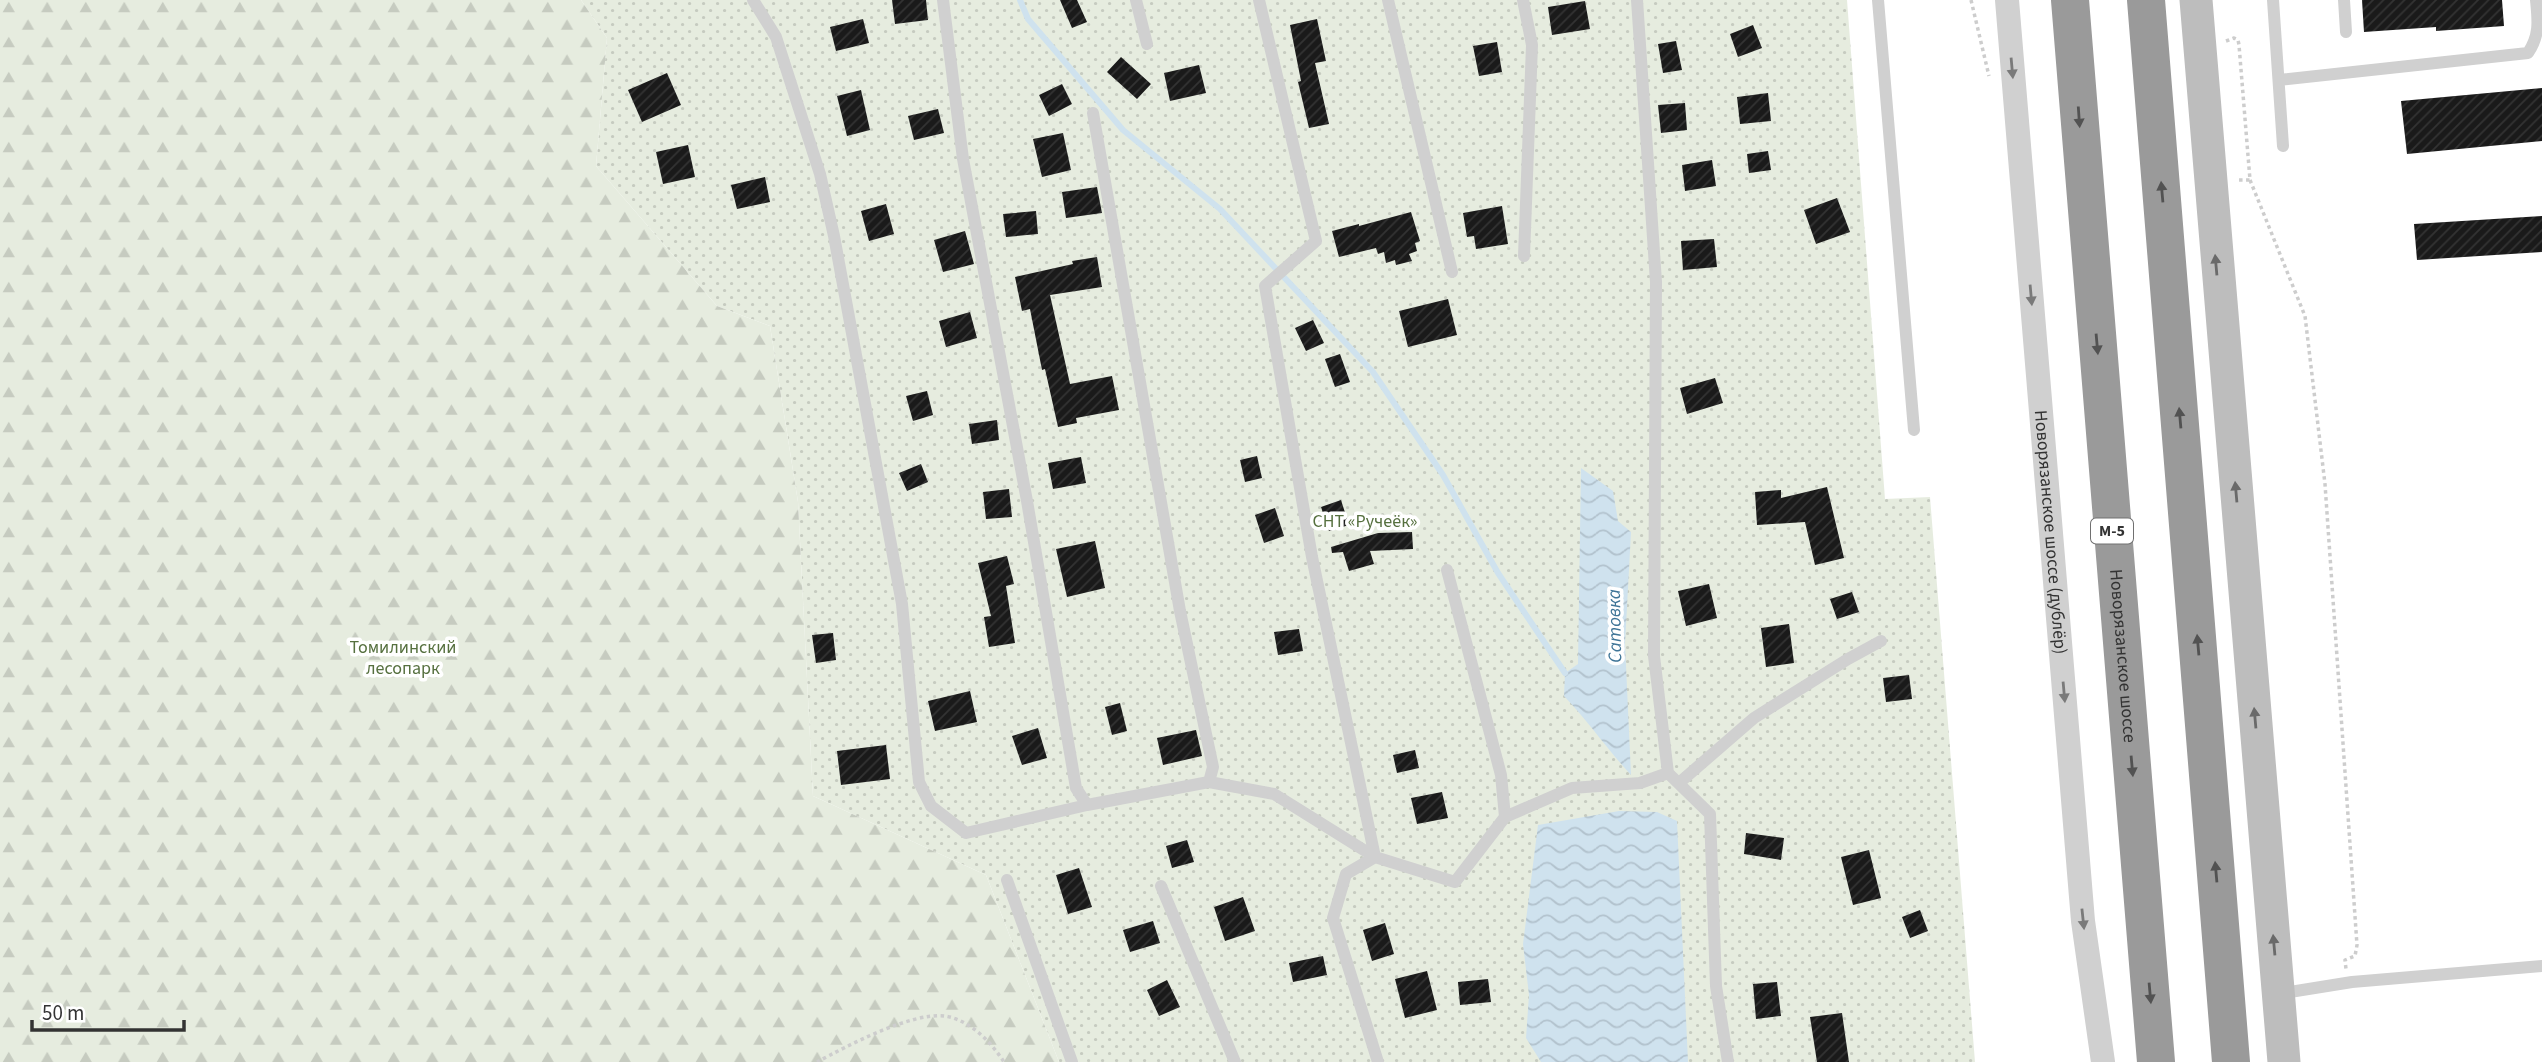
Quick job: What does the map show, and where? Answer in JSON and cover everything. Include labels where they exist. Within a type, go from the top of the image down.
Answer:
[{"type":"highway","name":"Новорязанское шоссе","points":[[2070,0],[2156,1062]]},
{"type":"highway","points":[[2146,0],[2231,1062]]},
{"type":"street","name":"Новорязанское шоссе (дублёр)","points":[[2007,0],[2083,920],[2103,1062]]},
{"type":"street","points":[[2196,0],[2284,1062]]},
{"type":"lane","points":[[753,0],[776,37],[820,174],[834,236],[902,604],[919,782],[931,806],[966,833],[1087,805],[1209,782],[1274,794],[1375,858],[1455,882],[1505,817],[1572,788],[1640,783],[1668,773]]},
{"type":"lane","points":[[943,0],[963,159],[1027,500],[1076,788],[1087,805]]},
{"type":"lane","points":[[1136,0],[1147,44]]},
{"type":"lane","points":[[1259,0],[1316,241],[1265,286],[1312,557],[1375,858]]},
{"type":"lane","points":[[1388,0],[1452,272]]},
{"type":"lane","points":[[1523,0],[1532,45],[1524,256]]},
{"type":"lane","points":[[1637,0],[1656,282],[1654,656],[1668,773],[1710,814],[1716,986],[1728,1062]]},
{"type":"lane","points":[[1878,0],[1914,430]]},
{"type":"lane","points":[[2273,0],[2283,146]]},
{"type":"lane","points":[[2344,0],[2346,32]]},
{"type":"lane","points":[[2279,80],[2528,53],[2536,41],[2539,28],[2536,0]]},
{"type":"lane","points":[[1093,113],[1177,597],[1213,766],[1209,782]]},
{"type":"lane","points":[[1447,570],[1501,775],[1505,817]]},
{"type":"lane","points":[[1679,783],[1754,718],[1881,641]]},
{"type":"lane","points":[[1375,858],[1346,874],[1333,918],[1378,1062]]},
{"type":"lane","points":[[1007,880],[1072,1062]]},
{"type":"lane","points":[[1161,886],[1235,1062]]},
{"type":"lane","points":[[2278,994],[2346,983],[2542,967]]},
{"type":"path","points":[[1971,0],[1991,84]]},
{"type":"path","points":[[2226,41],[2234,38],[2239,45],[2250,180],[2305,316],[2325,484],[2357,945],[2355,956],[2345,960],[2346,983]]},
{"type":"path","points":[[2233,177],[2239,181],[2250,180]]},
{"type":"path","points":[[817,1062],[853,1043],[898,1026],[944,1016],[961,1021],[977,1032],[994,1046],[1004,1062]]},
{"type":"green space","name":"Томилинский лесопарк","points":[[0,0],[581,0],[607,38],[596,166],[717,306],[770,326],[798,502],[813,796],[986,875],[1059,1062],[0,1062]]},
{"type":"green space","name":"СНТ «Ручеёк»","points":[[581,0],[1847,0],[1885,499],[1930,497],[1975,1062],[1059,1062],[986,875],[813,796],[798,502],[770,326],[717,306],[596,166],[607,38]]},
{"type":"water","name":"Сатовка","points":[[1581,468],[1613,491],[1618,521],[1631,532],[1625,644],[1631,775],[1564,696],[1565,673],[1578,664]]},
{"type":"water","points":[[1619,811],[1657,812],[1677,821],[1688,1062],[1541,1062],[1526,1038],[1529,995],[1523,944],[1538,825]]},
{"type":"building","points":[[892,0],[926,0],[928,20],[895,24]]},
{"type":"building","points":[[1060,0],[1077,0],[1087,22],[1072,28]]},
{"type":"building","points":[[2362,0],[2502,0],[2504,26],[2364,32]]},
{"type":"building","points":[[1585,1],[1590,29],[1552,35],[1548,7]]},
{"type":"building","points":[[863,19],[869,43],[836,51],[830,27]]},
{"type":"building","points":[[1317,19],[1326,61],[1315,63],[1329,124],[1309,128],[1298,82],[1301,81],[1290,25]]},
{"type":"building","points":[[1753,25],[1762,48],[1738,57],[1730,34]]},
{"type":"building","points":[[1676,41],[1682,70],[1663,73],[1658,44]]},
{"type":"building","points":[[1497,42],[1502,72],[1479,76],[1473,46]]},
{"type":"building","points":[[1121,57],[1151,84],[1137,99],[1107,72]]},
{"type":"building","points":[[1199,65],[1206,93],[1170,101],[1164,73]]},
{"type":"building","points":[[667,73],[681,105],[642,122],[628,90]]},
{"type":"building","points":[[1062,84],[1072,104],[1049,116],[1039,95]]},
{"type":"building","points":[[2542,88],[2542,141],[2407,154],[2401,101]]},
{"type":"building","points":[[861,90],[870,130],[847,136],[837,96]]},
{"type":"building","points":[[1768,93],[1771,121],[1740,124],[1737,97]]},
{"type":"building","points":[[1685,103],[1687,130],[1661,133],[1658,105]]},
{"type":"building","points":[[938,109],[944,133],[914,140],[908,116]]},
{"type":"building","points":[[1063,133],[1071,170],[1042,177],[1033,139]]},
{"type":"building","points":[[688,145],[695,177],[663,184],[656,152]]},
{"type":"building","points":[[1768,151],[1771,170],[1749,173],[1747,154]]},
{"type":"building","points":[[1712,160],[1716,186],[1685,191],[1682,165]]},
{"type":"building","points":[[765,177],[770,202],[737,209],[731,185]]},
{"type":"building","points":[[1097,187],[1102,213],[1066,218],[1062,192]]},
{"type":"building","points":[[1837,198],[1850,232],[1816,244],[1804,210]]},
{"type":"building","points":[[886,204],[894,234],[869,241],[861,211]]},
{"type":"building","points":[[1502,206],[1508,244],[1476,249],[1474,236],[1467,237],[1463,213]]},
{"type":"building","points":[[1036,211],[1038,234],[1006,237],[1003,214]]},
{"type":"building","points":[[1411,212],[1420,241],[1415,243],[1417,251],[1409,254],[1412,261],[1396,265],[1395,260],[1386,263],[1384,252],[1378,254],[1376,248],[1339,257],[1332,231]]},
{"type":"building","points":[[2542,216],[2542,252],[2417,260],[2414,224]]},
{"type":"building","points":[[965,231],[974,264],[943,272],[934,240]]},
{"type":"building","points":[[1714,239],[1717,267],[1683,270],[1681,241]]},
{"type":"building","points":[[1097,257],[1102,287],[1050,295],[1070,384],[1112,376],[1119,410],[1076,418],[1077,423],[1058,427],[1045,369],[1042,370],[1030,309],[1022,311],[1015,277]]},
{"type":"building","points":[[1448,299],[1457,335],[1408,347],[1399,311]]},
{"type":"building","points":[[970,312],[977,338],[946,347],[939,321]]},
{"type":"building","points":[[1313,320],[1324,343],[1306,351],[1295,328]]},
{"type":"building","points":[[1340,354],[1350,382],[1335,387],[1325,359]]},
{"type":"building","points":[[1715,378],[1723,403],[1687,414],[1680,388]]},
{"type":"building","points":[[927,391],[933,415],[913,421],[906,396]]},
{"type":"building","points":[[997,420],[999,440],[972,444],[969,424]]},
{"type":"building","points":[[1257,456],[1262,478],[1245,482],[1240,460]]},
{"type":"building","points":[[1081,457],[1086,483],[1053,489],[1048,463]]},
{"type":"building","points":[[921,464],[928,482],[907,491],[899,473]]},
{"type":"building","points":[[1827,487],[1844,558],[1815,565],[1805,522],[1757,525],[1755,492],[1781,490],[1781,498]]},
{"type":"building","points":[[1009,489],[1012,517],[986,519],[983,492]]},
{"type":"building","points":[[1341,500],[1349,525],[1329,531],[1321,507]]},
{"type":"building","points":[[1275,508],[1284,536],[1264,543],[1255,515]]},
{"type":"building","points":[[1412,532],[1413,549],[1370,551],[1374,564],[1349,571],[1343,552],[1332,553],[1331,547],[1378,533]]},
{"type":"building","points":[[1095,541],[1105,588],[1067,597],[1056,549]]},
{"type":"building","points":[[1007,556],[1014,584],[1006,586],[1015,643],[989,647],[984,617],[991,616],[978,563]]},
{"type":"building","points":[[1709,584],[1717,618],[1686,626],[1678,591]]},
{"type":"building","points":[[1852,592],[1859,612],[1837,619],[1830,599]]},
{"type":"building","points":[[1789,624],[1794,663],[1766,667],[1761,628]]},
{"type":"building","points":[[1299,629],[1303,651],[1278,655],[1274,632]]},
{"type":"building","points":[[833,633],[836,660],[816,663],[812,635]]},
{"type":"building","points":[[1909,675],[1912,699],[1886,702],[1883,678]]},
{"type":"building","points":[[970,691],[977,722],[935,731],[928,701]]},
{"type":"building","points":[[1120,703],[1127,731],[1112,735],[1105,707]]},
{"type":"building","points":[[1038,728],[1047,758],[1022,765],[1012,736]]},
{"type":"building","points":[[1196,730],[1202,756],[1163,765],[1157,738]]},
{"type":"building","points":[[886,745],[890,779],[841,785],[837,751]]},
{"type":"building","points":[[1415,750],[1419,768],[1397,773],[1393,755]]},
{"type":"building","points":[[1442,792],[1448,818],[1417,824],[1411,798]]},
{"type":"building","points":[[1746,833],[1784,838],[1781,860],[1744,854]]},
{"type":"building","points":[[1187,840],[1194,862],[1172,868],[1166,846]]},
{"type":"building","points":[[1869,850],[1881,898],[1853,905],[1841,857]]},
{"type":"building","points":[[1079,868],[1092,907],[1068,914],[1056,875]]},
{"type":"building","points":[[1243,897],[1255,931],[1225,941],[1214,907]]},
{"type":"building","points":[[1920,910],[1928,931],[1910,938],[1902,917]]},
{"type":"building","points":[[1153,921],[1160,943],[1130,952],[1123,930]]},
{"type":"building","points":[[1385,923],[1394,954],[1372,961],[1363,930]]},
{"type":"building","points":[[1323,956],[1327,975],[1293,982],[1289,963]]},
{"type":"building","points":[[1427,971],[1437,1010],[1405,1018],[1395,979]]},
{"type":"building","points":[[1488,979],[1491,1002],[1460,1005],[1458,982]]},
{"type":"building","points":[[1167,980],[1180,1007],[1159,1016],[1147,990]]},
{"type":"building","points":[[1777,982],[1781,1016],[1756,1019],[1753,984]]},
{"type":"building","points":[[1842,1013],[1849,1062],[1817,1062],[1810,1017]]},
{"type":"waterway","points":[[1020,0],[1028,19],[1123,130],[1220,209],[1373,372],[1443,475],[1498,573],[1565,673]]}]
